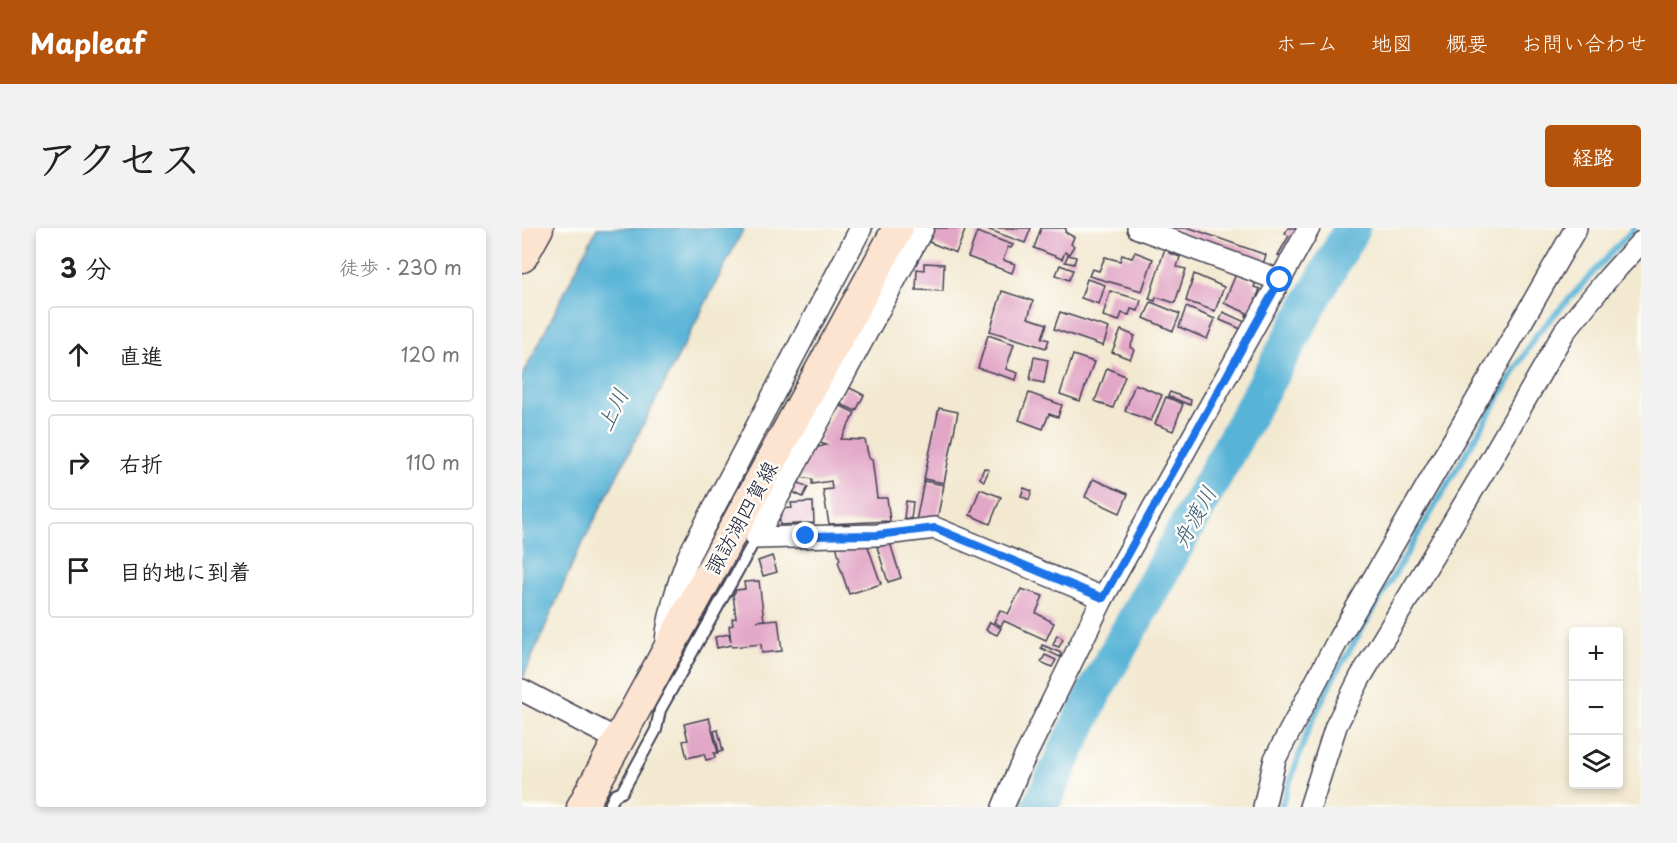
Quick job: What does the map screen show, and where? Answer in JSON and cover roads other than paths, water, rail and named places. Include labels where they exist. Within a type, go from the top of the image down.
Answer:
[{"type":"main road","points":[[522,257],[538,228]]},
{"type":"main road","name":"諏訪湖四賀線","points":[[582,807],[612,738],[664,657],[897,228]]},
{"type":"street","points":[[664,657],[668,624],[678,582],[689,555],[861,228]]},
{"type":"street","points":[[923,228],[756,538],[877,535],[935,528],[1103,598]]},
{"type":"street","points":[[1138,228],[1280,280]]},
{"type":"street","points":[[1003,807],[1019,769],[1103,598],[1309,228]]},
{"type":"street","points":[[1264,807],[1275,759],[1339,638],[1576,228]]},
{"type":"street","points":[[1310,807],[1336,726],[1360,678],[1485,471],[1564,332],[1608,277],[1641,243]]},
{"type":"street","points":[[522,690],[612,738]]},
{"type":"lane","points":[[609,807],[615,795],[622,792],[656,730],[660,710],[756,538]]},
{"type":"water","name":"上川","points":[[597,228],[744,228],[576,556],[522,680],[522,377]]},
{"type":"waterway","name":"舟渡川","points":[[1040,807],[1093,695],[1352,228]]},
{"type":"waterway","points":[[1281,807],[1308,730],[1332,680],[1536,335],[1634,228]]}]
